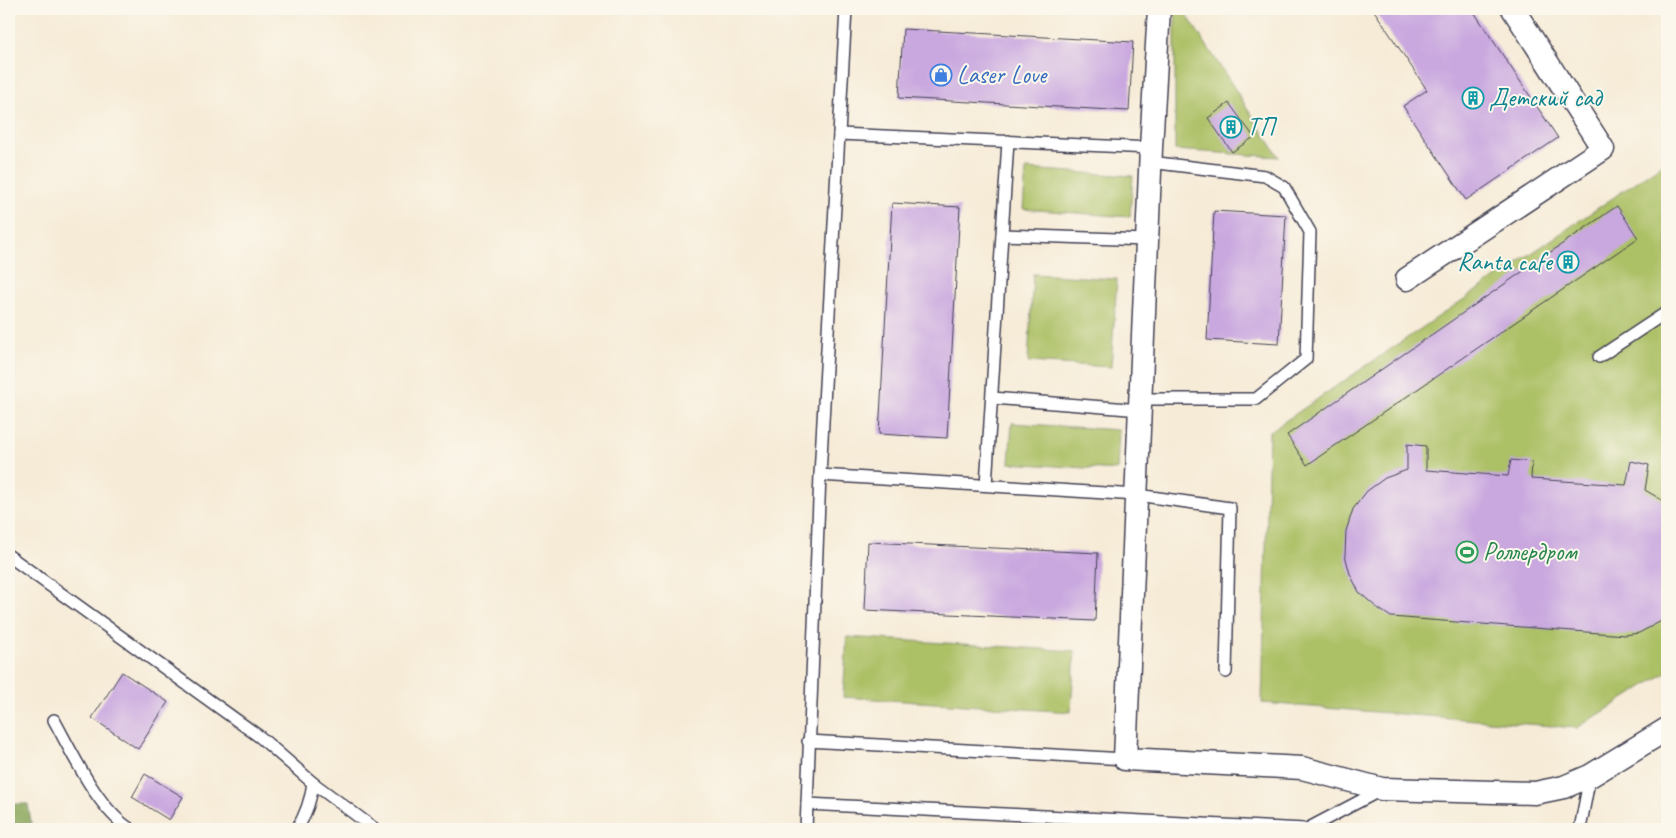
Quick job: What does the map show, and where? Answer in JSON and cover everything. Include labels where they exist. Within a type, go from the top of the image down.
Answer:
[{"type":"street","points":[[1160,9],[1150,155],[1126,759],[1302,768],[1382,789],[1535,793],[1564,787],[1590,776],[1667,729]]},
{"type":"street","points":[[1407,279],[1603,149],[1513,9]]},
{"type":"lane","points":[[806,829],[820,475],[846,9]]},
{"type":"lane","points":[[839,134],[1008,141],[1150,155],[1266,176],[1284,187],[1310,232],[1306,359],[1256,399],[1141,404],[992,398]]},
{"type":"lane","points":[[986,485],[1008,141]]},
{"type":"lane","points":[[1002,235],[1147,240]]},
{"type":"lane","points":[[1599,357],[1667,312]]},
{"type":"lane","points":[[820,475],[1137,495],[1230,508],[1226,672]]},
{"type":"lane","points":[[9,556],[260,737],[312,782],[375,829]]},
{"type":"lane","points":[[54,720],[100,799],[121,823],[130,829]]},
{"type":"lane","points":[[808,741],[1126,759]]},
{"type":"lane","points":[[1580,829],[1590,776]]},
{"type":"lane","points":[[297,829],[306,813],[312,782]]},
{"type":"lane","points":[[807,804],[1306,829],[1382,789]]},
{"type":"green space","points":[[1175,9],[1183,9],[1279,157],[1175,150]]},
{"type":"green space","name":"Роллердром","points":[[1667,161],[1667,672],[1577,728],[1262,703],[1269,432]]},
{"type":"green space","points":[[1026,169],[1133,176],[1130,217],[1023,209]]},
{"type":"green space","points":[[1033,274],[1117,279],[1111,367],[1028,362]]},
{"type":"green space","points":[[1012,423],[1119,430],[1117,470],[1009,463]]},
{"type":"green space","points":[[847,637],[1075,651],[1071,712],[843,697]]},
{"type":"green space","points":[[9,804],[28,804],[32,829],[9,829]]},
{"type":"building","name":"Детский сад","points":[[1373,9],[1472,9],[1558,138],[1466,200],[1403,106],[1427,90]]},
{"type":"building","points":[[903,29],[1133,42],[1129,111],[899,98]]},
{"type":"building","name":"ТП","points":[[1229,103],[1254,137],[1232,152],[1208,118]]},
{"type":"building","points":[[892,203],[960,207],[947,438],[879,434]]},
{"type":"building","points":[[1617,206],[1638,238],[1307,465],[1287,435]]},
{"type":"building","points":[[1214,211],[1286,215],[1279,344],[1207,340]]},
{"type":"building","points":[[1407,444],[1426,446],[1426,470],[1508,476],[1511,460],[1532,462],[1531,479],[1626,485],[1631,461],[1649,465],[1645,490],[1667,503],[1667,618],[1639,633],[1625,635],[1391,617],[1376,607],[1359,592],[1350,574],[1345,555],[1346,531],[1353,509],[1367,491],[1385,478],[1407,470]]},
{"type":"building","points":[[868,542],[1098,553],[1095,621],[865,610]]},
{"type":"building","points":[[122,672],[168,702],[138,749],[92,718]]},
{"type":"building","points":[[145,774],[183,797],[169,820],[132,797]]},
{"type":"place","name":"Laser Love","points":[[941,75]]},
{"type":"place","name":"Детский сад","points":[[1473,98]]},
{"type":"place","name":"ТП","points":[[1231,127]]},
{"type":"place","name":"Ranta cafe","points":[[1568,262]]},
{"type":"place","name":"Роллердром","points":[[1467,552]]}]
